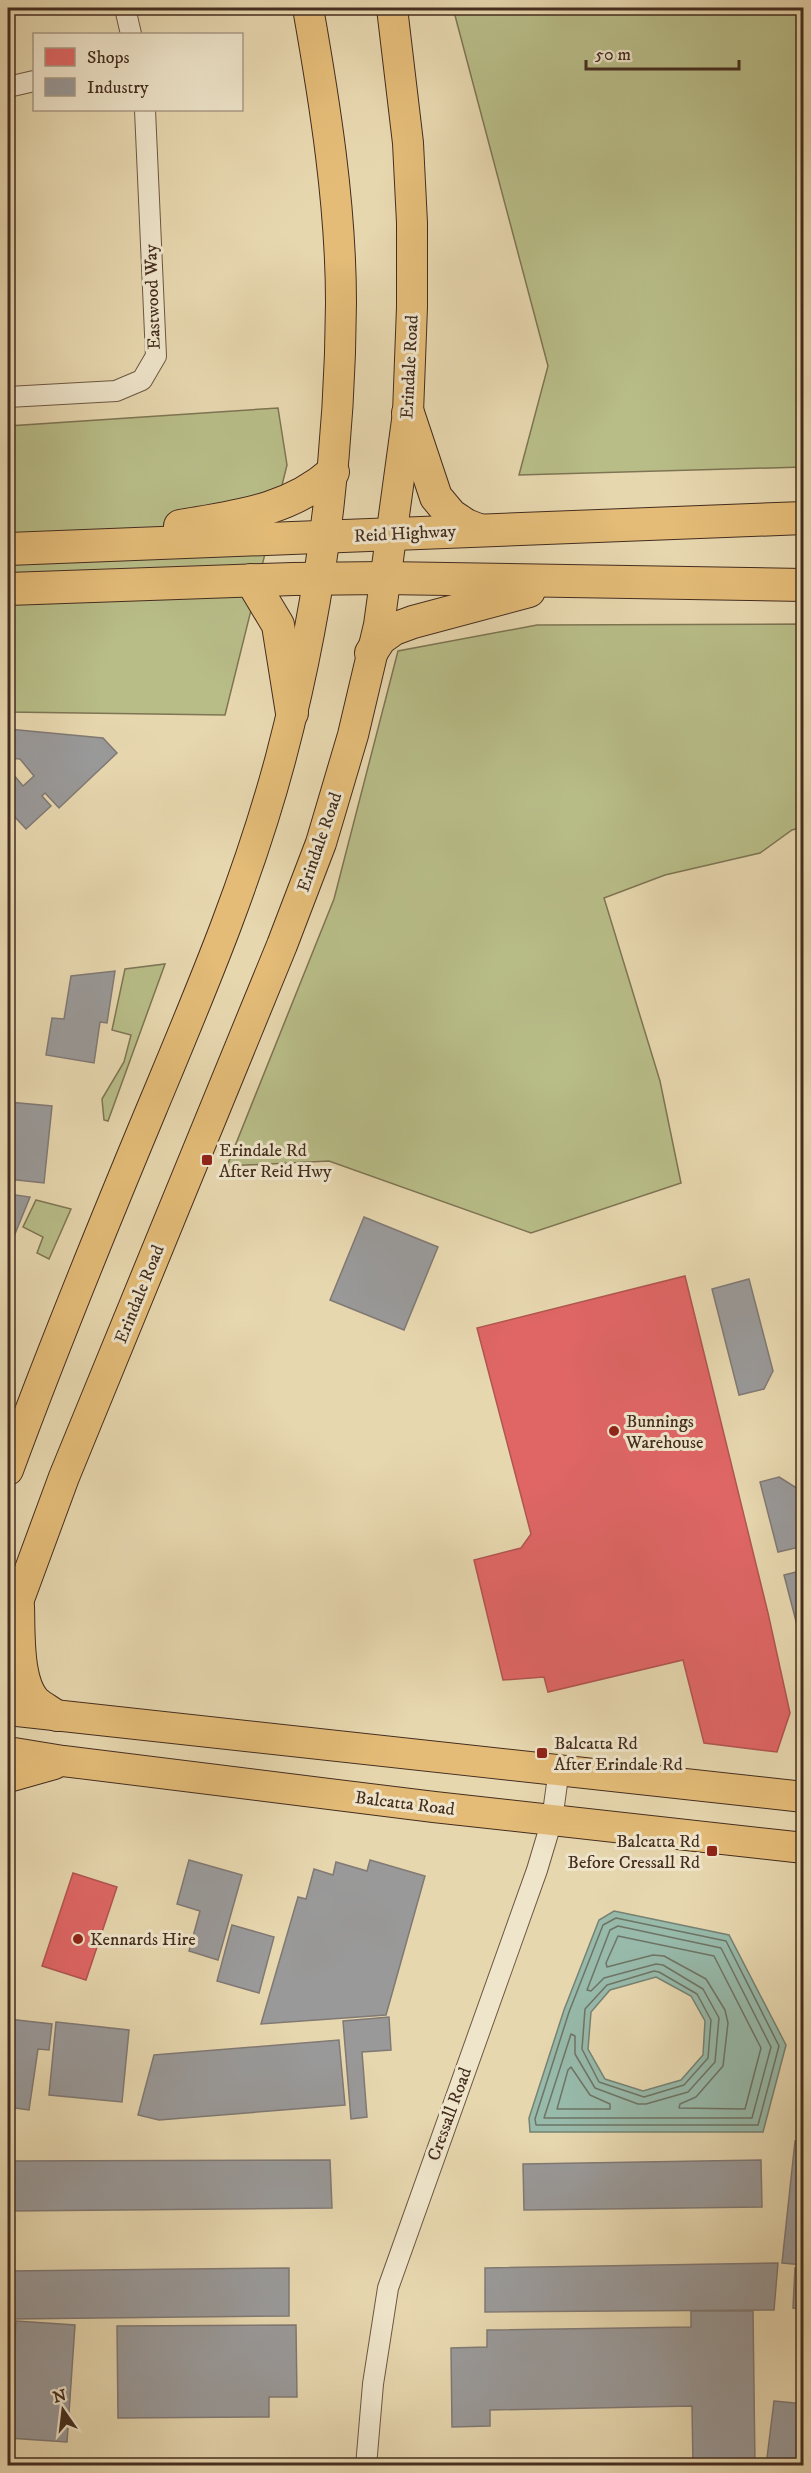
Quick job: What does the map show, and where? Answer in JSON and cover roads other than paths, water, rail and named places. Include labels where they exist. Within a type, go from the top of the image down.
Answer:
[{"type":"highway","points":[[408,413],[436,497],[451,515],[479,530]]},
{"type":"highway","points":[[67,546],[259,512],[315,488],[333,472]]},
{"type":"highway","name":"Reid Highway","points":[[8,549],[804,518]]},
{"type":"highway","points":[[8,589],[251,580],[385,578],[570,580],[696,585],[804,585]]},
{"type":"highway","points":[[251,580],[278,625],[292,713]]},
{"type":"highway","points":[[371,653],[380,639],[394,629],[413,622],[570,580]]},
{"type":"main road","points":[[8,1470],[47,1366],[236,903],[292,713],[318,579],[333,472],[341,302],[338,234],[326,127],[308,8]]},
{"type":"main road","name":"Erindale Road","points":[[8,1629],[64,1477],[282,945],[321,843],[353,735],[378,625],[408,413],[412,223],[408,143],[393,8]]},
{"type":"main road","points":[[19,1600],[21,1658],[26,1678],[37,1702],[57,1716]]},
{"type":"main road","points":[[8,1710],[804,1797]]},
{"type":"main road","name":"Balcatta Road","points":[[8,1752],[63,1761],[552,1820],[804,1848]]},
{"type":"main road","points":[[8,1777],[63,1761]]},
{"type":"street","points":[[125,8],[131,33]]},
{"type":"street","points":[[8,87],[33,81]]},
{"type":"street","name":"Eastwood Way","points":[[8,397],[116,391],[142,380],[156,356],[145,111]]},
{"type":"street","name":"Cressall Road","points":[[366,2466],[373,2385],[388,2288],[537,1870],[552,1820],[559,1769]]},
{"type":"water","points":[[614,1911],[729,1935],[786,2045],[763,2132],[530,2132],[529,2118],[564,2010],[599,1920]],"holes":[[[656,1977],[691,1996],[705,2021],[703,2055],[681,2080],[643,2091],[605,2079],[588,2049],[591,2012],[610,1990]]]},
{"type":"place","name":"Erindale Rd After Reid Hwy","points":[[207,1160]]},
{"type":"place","name":"Bunnings Warehouse","points":[[614,1431]]},
{"type":"place","name":"Balcatta Rd After Erindale Rd","points":[[542,1753]]},
{"type":"place","name":"Balcatta Rd Before Cressall Rd","points":[[712,1851]]},
{"type":"place","name":"Kennards Hire","points":[[78,1939]]}]
